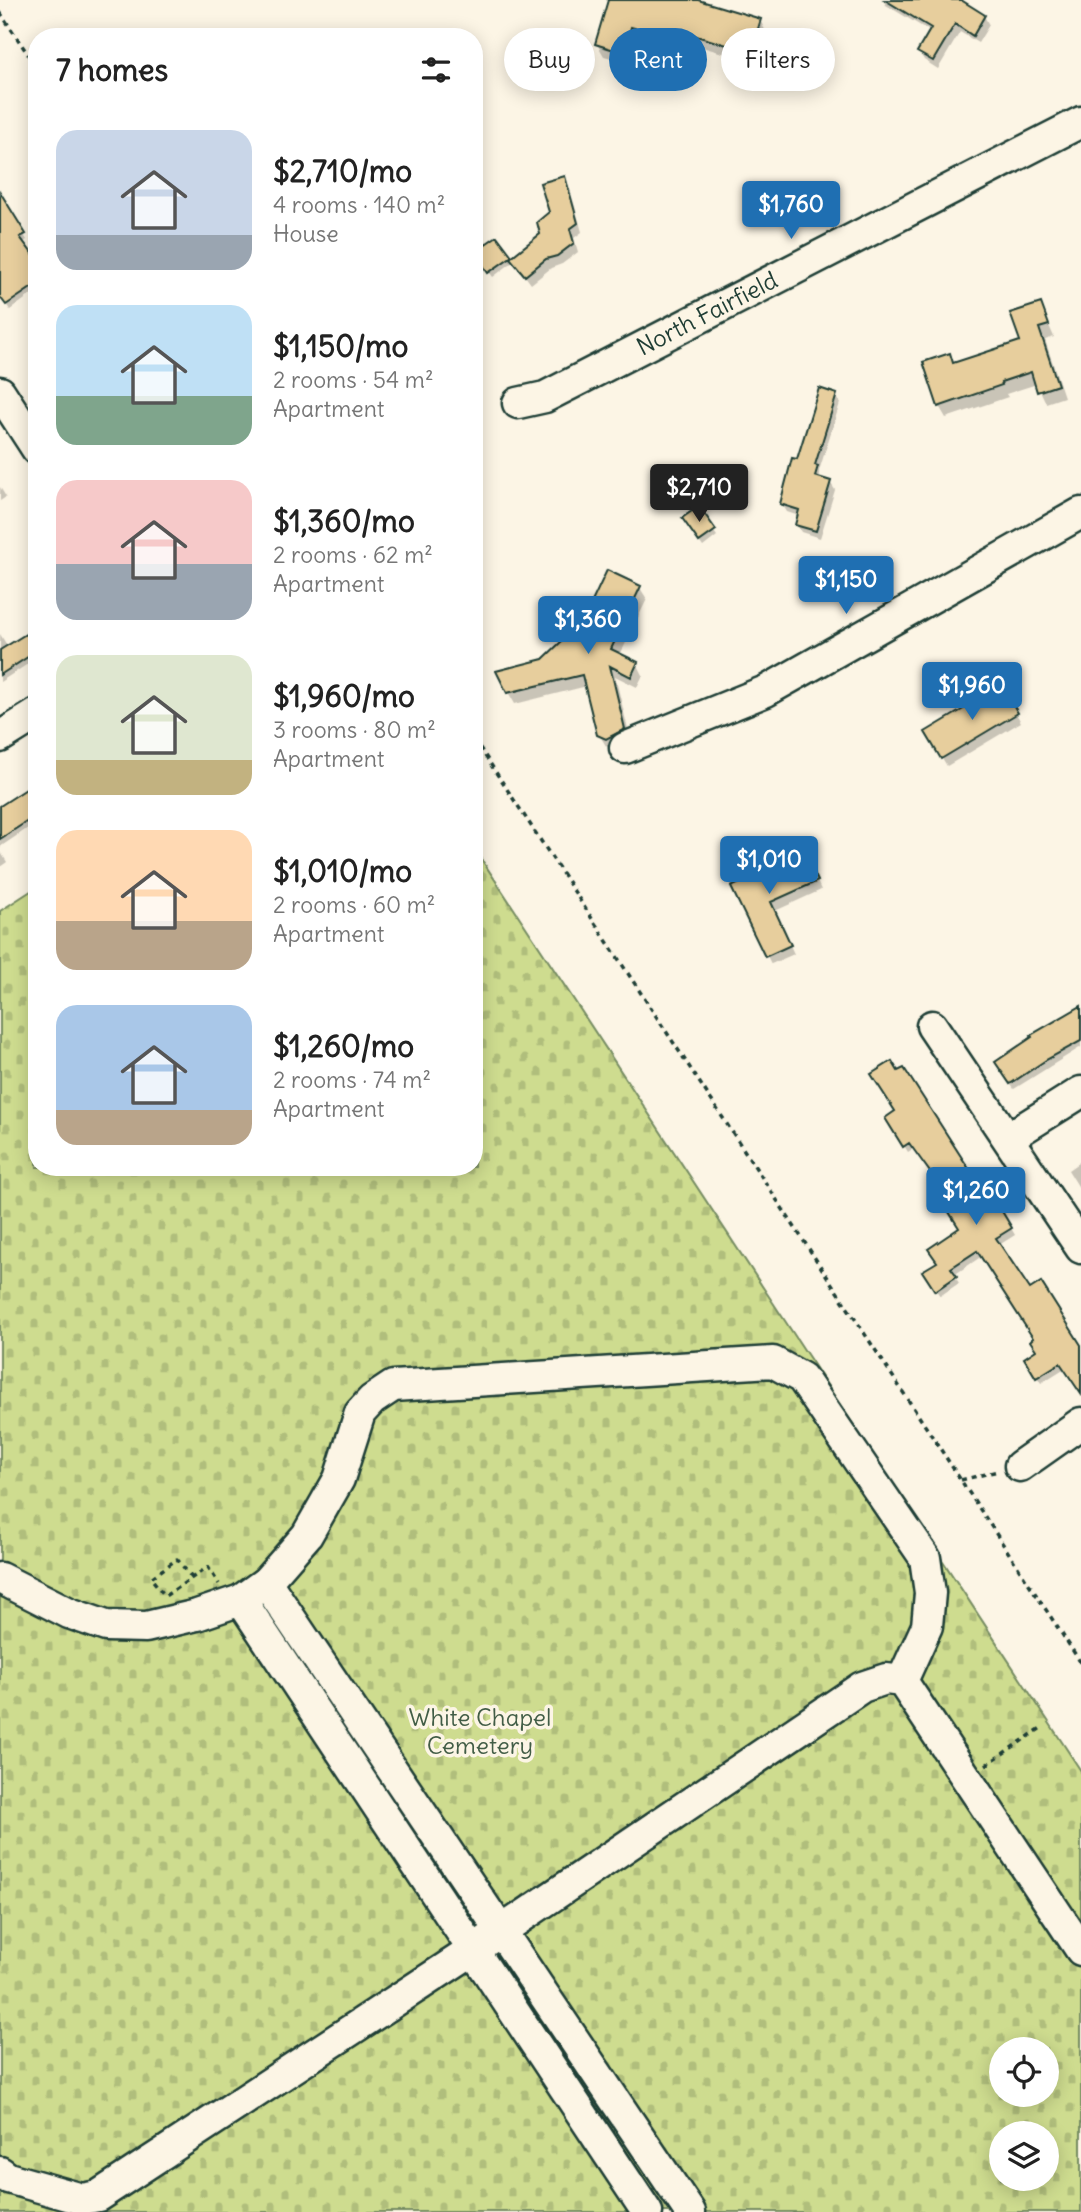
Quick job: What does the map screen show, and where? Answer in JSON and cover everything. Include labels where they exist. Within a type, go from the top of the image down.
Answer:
[{"type":"street","name":"North Fairfield","points":[[518,403],[545,397],[1081,122]]},
{"type":"street","points":[[0,392],[28,435]]},
{"type":"street","points":[[625,748],[766,691],[1081,513]]},
{"type":"street","points":[[0,737],[28,720]]},
{"type":"street","points":[[932,1027],[1081,1248]]},
{"type":"street","points":[[1008,1138],[1081,1093]]},
{"type":"street","points":[[0,1578],[69,1613],[106,1626],[146,1627],[197,1615],[237,1601],[266,1581],[307,1535],[339,1479],[359,1413],[372,1399],[393,1386],[774,1362],[802,1378],[925,1558],[930,1593],[927,1626],[902,1681]]},
{"type":"street","points":[[1020,1466],[1081,1423]]},
{"type":"street","points":[[266,1581],[690,2212]]},
{"type":"street","points":[[237,1601],[647,2212]]},
{"type":"street","points":[[0,2172],[8,2178],[86,2205],[473,1950],[862,1687],[886,1678],[902,1681],[1081,1950]]},
{"type":"path","points":[[0,12],[28,54]]},
{"type":"path","points":[[483,753],[1081,1663]]},
{"type":"path","points":[[961,1480],[1020,1466]]},
{"type":"path","points":[[192,1578],[177,1559],[151,1578],[164,1596],[192,1578],[208,1567],[237,1601]]},
{"type":"path","points":[[967,1778],[1044,1726]]},
{"type":"green space","name":"White Chapel Cemetery","points":[[483,862],[1081,1771],[1081,2212],[0,2212],[0,911],[28,893],[28,1176],[483,1176]]},
{"type":"building","points":[[608,0],[698,0],[761,19],[758,28],[721,28],[721,43],[707,39],[707,28],[631,27],[609,28],[609,48],[595,44]]},
{"type":"building","points":[[885,0],[961,0],[985,15],[973,36],[955,24],[933,61],[917,52],[931,28]]},
{"type":"building","points":[[565,176],[578,223],[570,229],[574,243],[557,256],[546,259],[525,276],[510,258],[540,234],[537,222],[549,212],[540,183]]},
{"type":"building","points":[[0,192],[26,234],[20,237],[28,248],[28,290],[6,305],[0,297]]},
{"type":"building","points":[[497,236],[512,256],[488,273],[483,266],[483,246]]},
{"type":"building","points":[[1041,303],[1049,325],[1039,328],[1058,385],[1037,392],[1031,372],[938,407],[923,362],[950,353],[953,363],[1020,341],[1010,313]]},
{"type":"building","points":[[819,388],[837,394],[815,465],[818,466],[815,476],[831,481],[816,531],[795,525],[799,510],[780,504],[792,458],[797,459]]},
{"type":"building","points":[[699,506],[716,530],[699,542],[682,518]]},
{"type":"building","points":[[607,570],[641,586],[611,649],[638,662],[631,677],[610,666],[625,729],[606,739],[597,735],[582,675],[507,693],[496,671],[543,659],[583,621]]},
{"type":"building","points":[[28,633],[28,657],[0,675],[0,650]]},
{"type":"building","points":[[1002,686],[1018,713],[941,759],[925,732]]},
{"type":"building","points":[[28,788],[28,821],[0,839],[0,806]]},
{"type":"building","points":[[766,850],[774,870],[806,856],[818,881],[771,902],[791,945],[765,957],[731,887],[740,883],[733,866]]},
{"type":"building","points":[[1081,1006],[1081,1041],[1010,1084],[995,1062],[1032,1037],[1031,1035]]},
{"type":"building","points":[[892,1061],[898,1071],[904,1068],[993,1206],[997,1203],[1012,1228],[996,1238],[1030,1289],[1041,1282],[1081,1345],[1081,1394],[1060,1363],[1036,1378],[1024,1358],[1036,1350],[1030,1341],[1033,1338],[977,1251],[951,1268],[957,1276],[935,1291],[922,1271],[937,1262],[928,1249],[959,1228],[932,1185],[937,1182],[909,1143],[903,1147],[885,1118],[895,1111],[871,1074]]}]
